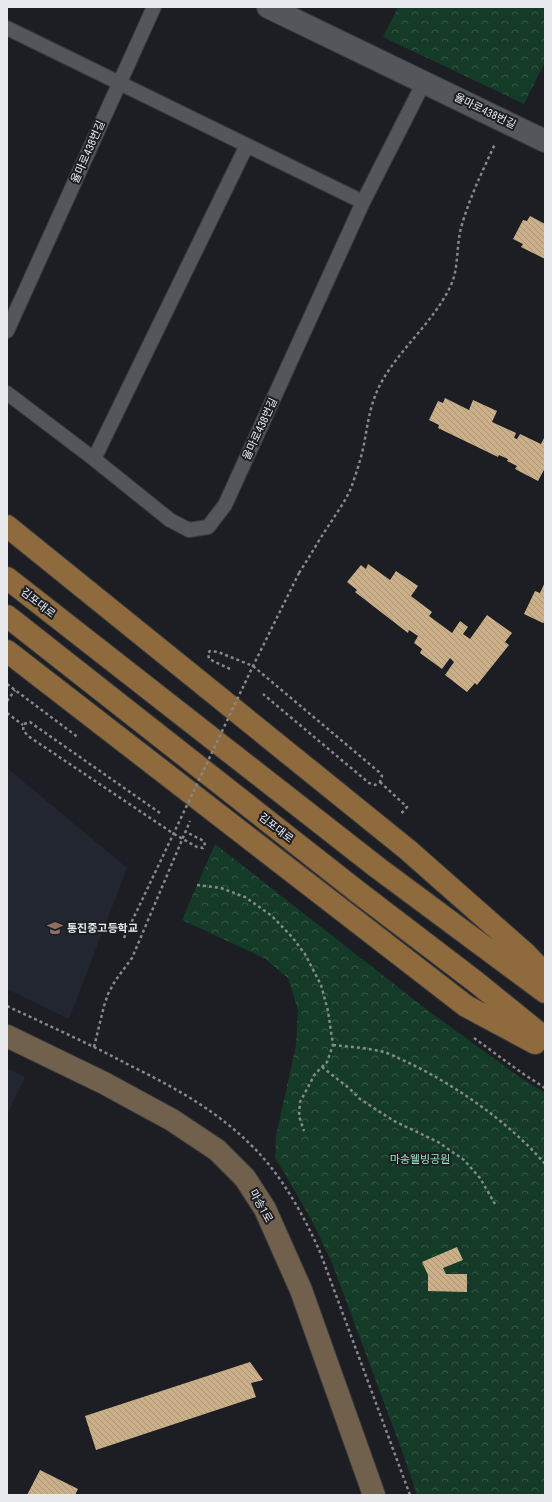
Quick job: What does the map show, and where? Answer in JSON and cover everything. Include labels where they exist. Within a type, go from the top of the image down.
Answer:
[{"type":"main road","points":[[7,526],[408,850],[526,954],[545,974]]},
{"type":"main road","name":"김포대로","points":[[7,578],[378,868],[545,992]]},
{"type":"main road","name":"김포대로","points":[[7,616],[345,882],[476,982],[545,1038]]},
{"type":"main road","points":[[7,651],[466,1006],[545,1048]]},
{"type":"main road","points":[[526,954],[545,965]]},
{"type":"street","name":"율마로438번길","points":[[268,7],[545,141]]},
{"type":"street","name":"마송1로","points":[[7,1036],[104,1083],[172,1120],[217,1150],[245,1178],[265,1209],[301,1290],[374,1495]]},
{"type":"lane","name":"율마로438번길","points":[[7,331],[154,7]]},
{"type":"lane","points":[[7,28],[363,202]]},
{"type":"lane","name":"율마로438번길","points":[[7,393],[94,459],[170,520],[189,530],[208,527],[225,505],[363,202],[424,82]]},
{"type":"lane","points":[[94,459],[247,146]]},
{"type":"path","points":[[124,938],[253,666],[299,573],[342,507],[350,490],[363,446],[373,399],[381,383],[392,366],[445,296],[451,284],[456,266],[461,230],[467,208],[477,181],[495,144]]},
{"type":"path","points":[[230,669],[209,659],[208,653],[210,651],[218,652],[253,666],[379,772],[382,776],[380,782],[376,785],[369,783],[264,694]]},
{"type":"path","points":[[7,684],[15,690],[7,701]]},
{"type":"path","points":[[7,713],[24,726]]},
{"type":"path","points":[[24,726],[24,724],[30,722],[160,813]]},
{"type":"path","points":[[24,726],[23,730],[28,736],[174,834],[197,847],[203,848],[205,846],[204,841],[186,832]]},
{"type":"path","points":[[380,782],[407,807],[399,816]]},
{"type":"path","points":[[94,1047],[108,994],[115,981],[132,958],[191,820]]},
{"type":"path","points":[[197,885],[221,888],[245,896],[272,916],[292,937],[305,954],[320,986],[328,1011],[333,1045],[327,1062],[315,1074],[300,1102],[299,1116],[304,1131]]},
{"type":"path","points":[[333,1045],[363,1048],[388,1054],[428,1072],[469,1098],[505,1125],[532,1149],[545,1164]]},
{"type":"path","points":[[322,1067],[360,1099],[394,1121],[438,1142],[464,1160],[480,1178],[495,1204]]},
{"type":"shaded area","name":"통진중고등학교","points":[[7,768],[127,868],[69,1019],[7,989]]},
{"type":"shaded area","points":[[7,1068],[25,1077],[7,1115]]},
{"type":"green space","points":[[398,7],[545,7],[545,62],[524,104],[383,37]]},
{"type":"green space","name":"마송웰빙공원","points":[[215,844],[422,1006],[518,1076],[545,1093],[545,1495],[417,1495],[332,1263],[312,1221],[275,1158],[276,1136],[296,1045],[298,1010],[288,978],[264,958],[182,920]]},
{"type":"building","points":[[530,216],[545,224],[545,259],[521,247],[523,244],[513,239],[523,220],[527,221]]},
{"type":"building","points":[[445,398],[469,410],[473,400],[497,411],[492,422],[516,433],[514,438],[517,439],[520,434],[541,444],[545,436],[545,468],[538,481],[515,469],[517,466],[507,461],[508,459],[499,455],[498,457],[438,428],[439,425],[429,420],[438,401],[443,403]]},
{"type":"building","points":[[368,564],[390,580],[396,571],[418,586],[411,596],[432,612],[429,616],[452,633],[460,621],[468,627],[463,634],[470,639],[487,615],[512,633],[505,642],[509,645],[477,685],[475,683],[467,692],[445,675],[454,662],[450,658],[442,669],[420,653],[422,649],[414,643],[418,636],[409,630],[408,633],[355,592],[357,590],[347,582],[361,565],[366,569]]},
{"type":"building","points":[[545,582],[545,622],[543,623],[524,614],[535,591],[540,593]]},
{"type":"building","points":[[457,1247],[463,1260],[443,1268],[446,1274],[467,1274],[467,1292],[428,1291],[428,1275],[422,1262]]},
{"type":"building","points":[[250,1362],[263,1380],[251,1383],[256,1397],[96,1450],[85,1416]]},
{"type":"building","points":[[40,1470],[78,1489],[75,1495],[27,1495]]},
{"type":"place","name":"통진중고등학교","points":[[55,928]]}]
